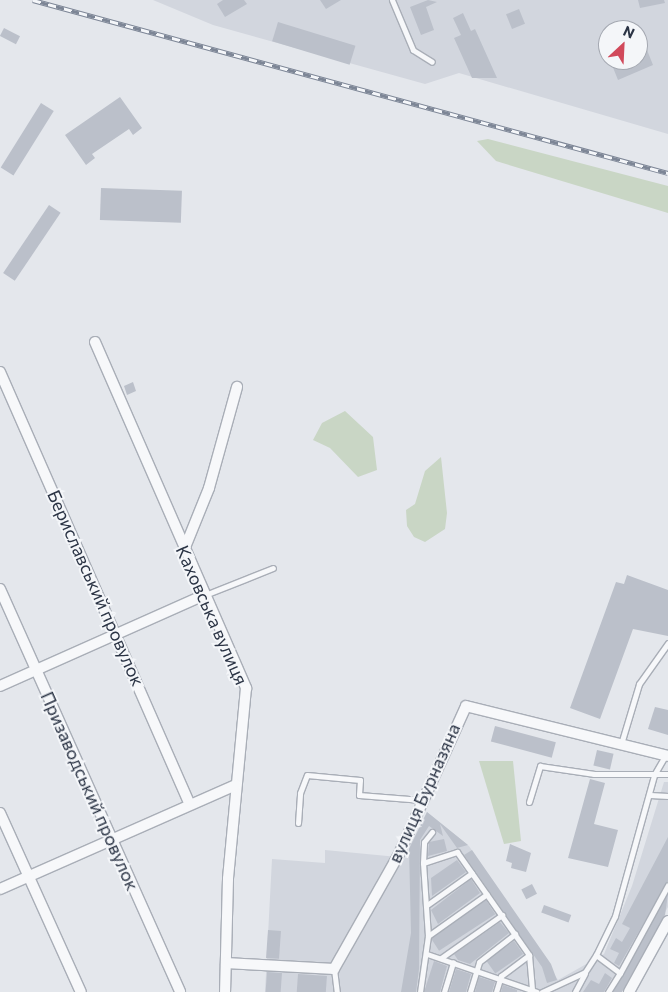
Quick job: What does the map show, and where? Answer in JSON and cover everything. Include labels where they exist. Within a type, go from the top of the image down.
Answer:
[{"type":"street","name":"Каховська вулиця","points":[[95,342],[184,550],[246,688],[236,785],[225,992]]},
{"type":"street","name":"Бериславський провулок","points":[[0,372],[117,634],[190,804]]},
{"type":"street","points":[[184,550],[209,488],[237,387]]},
{"type":"street","name":"Призаводський провулок","points":[[0,589],[180,992]]},
{"type":"street","points":[[0,686],[204,595]]},
{"type":"street","name":"вулиця Бурназяна","points":[[334,969],[399,854],[456,720],[468,705],[667,756]]},
{"type":"street","points":[[0,889],[236,785]]},
{"type":"street","points":[[0,813],[81,992]]},
{"type":"street","points":[[629,992],[668,921]]},
{"type":"street","points":[[226,963],[334,969]]},
{"type":"lane","points":[[392,0],[413,50],[432,62]]},
{"type":"lane","points":[[204,595],[274,568]]},
{"type":"lane","points":[[620,745],[640,684],[668,643]]},
{"type":"lane","points":[[575,992],[615,916],[654,775],[667,756]]},
{"type":"lane","points":[[529,802],[540,766],[594,774],[668,774]]},
{"type":"lane","points":[[298,823],[300,793],[307,775],[360,780],[359,795],[422,800]]},
{"type":"lane","points":[[650,795],[668,796]]},
{"type":"lane","points":[[420,992],[427,954],[428,936],[423,863],[424,842],[432,832]]},
{"type":"lane","points":[[423,863],[457,852],[529,954],[534,991]]},
{"type":"lane","points":[[427,904],[472,873]]},
{"type":"lane","points":[[608,992],[668,885]]},
{"type":"lane","points":[[428,936],[487,894]]},
{"type":"lane","points":[[441,958],[502,915]]},
{"type":"lane","points":[[470,992],[479,962],[516,934]]},
{"type":"lane","points":[[427,954],[501,976],[534,991]]},
{"type":"lane","points":[[496,992],[501,976],[529,954]]},
{"type":"lane","points":[[596,955],[620,973]]},
{"type":"lane","points":[[444,992],[453,962]]},
{"type":"lane","points":[[334,969],[337,992]]},
{"type":"lane","points":[[542,992],[585,972]]},
{"type":"lane","points":[[521,992],[523,985]]},
{"type":"shaded area","points":[[153,0],[668,0],[668,134],[459,73],[425,84],[213,25]]},
{"type":"shaded area","points":[[664,782],[668,782],[668,907],[620,992],[265,992],[272,859],[325,863],[325,850],[408,858],[409,847],[427,812],[469,846],[558,980],[604,954],[632,886]]},
{"type":"green space","points":[[488,139],[668,186],[668,213],[496,161],[477,141]]},
{"type":"green space","points":[[345,411],[373,437],[377,470],[358,477],[330,448],[313,440],[322,423]]},
{"type":"green space","points":[[441,457],[447,513],[445,529],[425,542],[414,537],[407,526],[406,510],[415,504],[425,471]]},
{"type":"green space","points":[[479,761],[513,761],[521,841],[504,844]]},
{"type":"building","points":[[223,0],[244,0],[247,4],[225,17],[217,4]]},
{"type":"building","points":[[320,0],[341,0],[326,9]]},
{"type":"building","points":[[428,0],[437,2],[426,7],[434,30],[421,35],[410,7]]},
{"type":"building","points":[[638,0],[664,0],[665,3],[640,8]]},
{"type":"building","points":[[519,9],[525,24],[512,29],[506,14]]},
{"type":"building","points":[[463,13],[471,31],[475,29],[497,78],[472,78],[454,38],[461,35],[453,18]]},
{"type":"building","points":[[278,22],[355,46],[350,65],[272,41]]},
{"type":"building","points":[[4,28],[20,36],[16,44],[0,36]]},
{"type":"building","points":[[648,52],[653,65],[648,67]]},
{"type":"building","points":[[614,70],[641,70],[618,80]]},
{"type":"building","points":[[120,97],[142,128],[133,135],[129,129],[92,154],[95,158],[86,165],[65,135]]},
{"type":"building","points":[[41,103],[54,111],[13,175],[1,167]]},
{"type":"building","points":[[101,188],[182,191],[181,223],[100,220]]},
{"type":"building","points":[[49,205],[61,213],[15,281],[3,273]]},
{"type":"building","points":[[133,382],[136,391],[127,395],[124,386]]},
{"type":"building","points":[[627,575],[668,590],[668,636],[633,629],[600,719],[570,708],[616,582],[624,584]]},
{"type":"building","points":[[655,707],[668,710],[668,735],[648,729]]},
{"type":"building","points":[[495,726],[556,742],[552,758],[491,741]]},
{"type":"building","points":[[597,750],[614,754],[610,769],[593,766]]},
{"type":"building","points":[[590,779],[605,783],[594,824],[618,830],[608,867],[568,858]]},
{"type":"building","points":[[427,812],[468,845],[457,848],[440,824],[443,836],[429,826],[420,840],[419,969],[416,992],[401,992],[411,933],[409,849]]},
{"type":"building","points":[[668,837],[668,881],[619,966],[614,963],[619,953],[610,949],[616,938],[622,942],[630,928],[622,924]]},
{"type":"building","points":[[444,839],[447,851],[428,856],[429,842]]},
{"type":"building","points":[[510,844],[531,853],[526,872],[511,868],[512,863],[506,861]]},
{"type":"building","points":[[472,850],[551,964],[557,980],[547,983],[542,967],[464,855]]},
{"type":"building","points":[[457,860],[466,872],[432,896],[431,878]]},
{"type":"building","points":[[471,879],[480,893],[438,924],[431,910]]},
{"type":"building","points":[[532,884],[537,894],[526,899],[521,889]]},
{"type":"building","points":[[668,894],[665,915],[622,992],[613,992]]},
{"type":"building","points":[[486,900],[495,914],[439,951],[430,936]]},
{"type":"building","points":[[544,905],[571,915],[569,922],[541,913]]},
{"type":"building","points":[[500,922],[509,933],[470,964],[458,960],[454,954]]},
{"type":"building","points":[[268,930],[281,931],[279,959],[266,958]]},
{"type":"building","points":[[514,941],[523,954],[495,974],[486,961]]},
{"type":"building","points":[[434,961],[447,966],[440,992],[424,992]]},
{"type":"building","points":[[456,969],[471,974],[466,992],[449,992]]},
{"type":"building","points":[[267,972],[282,973],[281,992],[266,992]]},
{"type":"building","points":[[605,973],[612,978],[604,992],[583,992],[591,980],[599,984]]},
{"type":"building","points":[[298,974],[327,976],[326,992],[297,992]]},
{"type":"building","points":[[479,977],[495,982],[492,992],[475,992]]},
{"type":"building","points":[[503,985],[517,990],[517,992],[501,992]]},
{"type":"railway","points":[[33,0],[668,173]]}]
